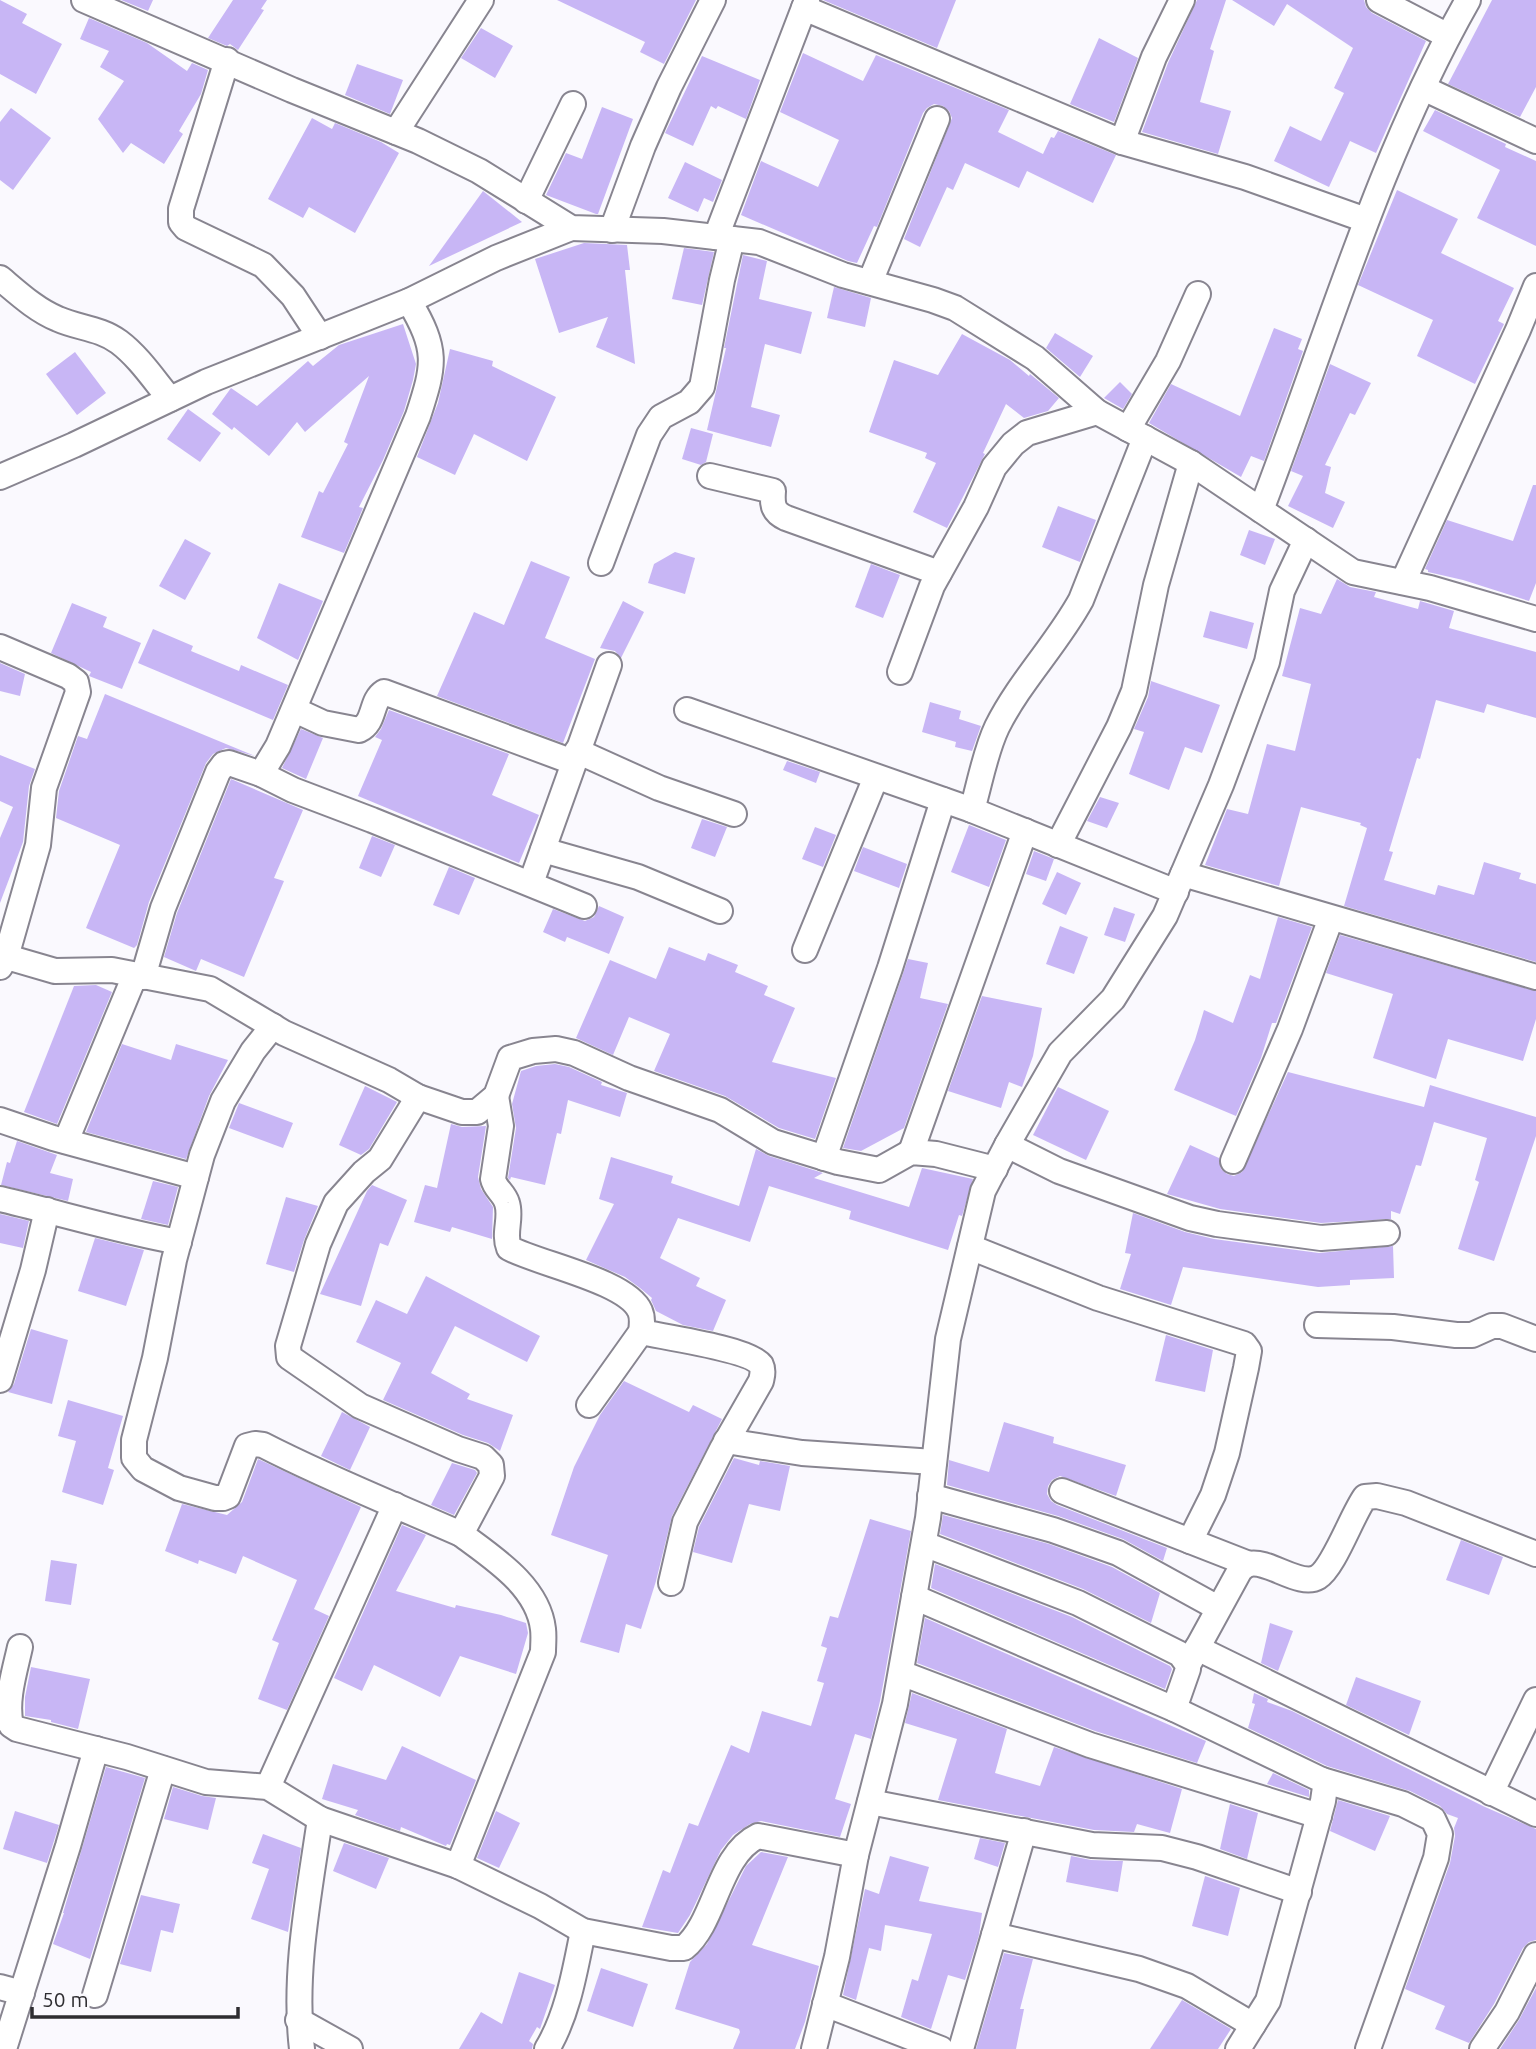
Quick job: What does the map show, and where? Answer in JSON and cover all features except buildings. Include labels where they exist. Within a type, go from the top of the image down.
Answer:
[{"type":"street","points":[[84,0],[396,132],[480,171],[571,228]]},
{"type":"street","points":[[396,132],[481,0]]},
{"type":"street","points":[[612,230],[643,146],[713,0]]},
{"type":"street","points":[[1122,142],[1154,57],[1182,0]]},
{"type":"street","points":[[1379,0],[1448,36]]},
{"type":"street","points":[[1261,510],[1366,220],[1423,88],[1468,0]]},
{"type":"street","points":[[601,564],[649,435],[661,417],[689,401],[702,387],[722,280],[724,238],[805,4],[1122,142],[1245,177],[1366,220]]},
{"type":"street","points":[[227,60],[181,209],[181,222],[186,228],[263,265],[293,296],[320,337]]},
{"type":"street","points":[[1423,88],[1536,141]]},
{"type":"street","points":[[526,201],[573,104]]},
{"type":"street","points":[[870,282],[937,119]]},
{"type":"street","points":[[0,477],[206,382],[408,301],[496,258],[571,228],[663,231],[759,242],[843,275],[955,308],[1035,358],[1097,412],[1191,463],[1353,572],[1430,588],[1536,619]]},
{"type":"street","points":[[0,278],[49,315],[95,329],[118,341],[135,356],[170,399]]},
{"type":"street","points":[[1403,582],[1536,286]]},
{"type":"street","points":[[972,810],[996,729],[1013,698],[1082,600],[1137,433],[1198,294]]},
{"type":"street","points":[[261,774],[295,710],[429,383],[432,355],[425,329],[408,301]]},
{"type":"street","points":[[900,672],[939,573],[971,517],[995,467],[1013,444],[1027,433],[1097,412]]},
{"type":"street","points":[[1058,845],[1119,727],[1134,691],[1156,585],[1191,463]]},
{"type":"street","points":[[710,477],[773,491],[772,505],[777,513],[786,518],[939,573]]},
{"type":"street","points":[[814,2049],[856,1855],[901,1673],[924,1545],[948,1339],[984,1191],[1007,1144],[1060,1053],[1113,999],[1165,916],[1221,785],[1267,662],[1282,591],[1306,540]]},
{"type":"street","points":[[0,647],[68,676],[76,682],[78,692],[44,788],[38,845],[2,960],[55,971],[112,970],[210,989],[273,1026],[418,1097],[463,1112],[477,1112],[496,1096]]},
{"type":"street","points":[[531,883],[609,665]]},
{"type":"street","points":[[295,710],[323,723],[359,730],[370,722],[379,695],[384,692],[734,814]]},
{"type":"street","points":[[687,710],[972,810],[1058,845],[1179,883],[1331,918],[1536,977]]},
{"type":"street","points":[[66,1141],[139,976],[163,908],[218,772],[224,765],[229,763],[261,774],[293,790],[584,906]]},
{"type":"street","points":[[805,950],[876,777]]},
{"type":"street","points":[[824,1158],[890,968],[943,800]]},
{"type":"street","points":[[911,1152],[1025,831]]},
{"type":"street","points":[[543,850],[638,877],[720,911]]},
{"type":"street","points":[[1233,1161],[1290,1029],[1331,918]]},
{"type":"street","points":[[273,1026],[253,1051],[222,1101],[196,1177],[163,1306],[155,1358],[134,1440],[134,1458],[143,1469],[179,1488],[223,1498],[230,1493],[247,1446],[263,1444],[311,1470],[461,1534],[505,1567],[533,1601],[543,1629],[542,1652],[457,1866]]},
{"type":"street","points":[[589,1405],[641,1332],[640,1310],[620,1292],[595,1280],[509,1248],[506,1237],[509,1213],[507,1202],[494,1185],[493,1179],[500,1126],[496,1096],[510,1059],[533,1051],[556,1049],[574,1053],[629,1078],[720,1110],[774,1143],[824,1158],[879,1170],[911,1152],[936,1154],[995,1169]]},
{"type":"street","points":[[418,1097],[380,1159],[364,1172],[336,1203],[318,1244],[288,1346],[289,1357],[360,1406],[419,1433],[483,1457],[491,1465],[492,1476],[461,1534]]},
{"type":"street","points":[[0,1120],[196,1177]]},
{"type":"street","points":[[1007,1144],[1059,1171],[1190,1218],[1321,1238],[1387,1233]]},
{"type":"street","points":[[0,1199],[134,1234],[179,1242]]},
{"type":"street","points":[[0,1380],[33,1270],[47,1210]]},
{"type":"street","points":[[970,1247],[1098,1298],[1244,1344],[1249,1352],[1227,1452],[1213,1495],[1190,1541]]},
{"type":"street","points":[[1317,1325],[1392,1327],[1464,1335],[1472,1335],[1492,1326],[1502,1326],[1536,1339]]},
{"type":"street","points":[[641,1332],[731,1351],[752,1358],[760,1364],[763,1372],[761,1381],[726,1441],[685,1522],[671,1583]]},
{"type":"street","points":[[726,1441],[803,1453],[934,1462]]},
{"type":"street","points":[[1062,1491],[1249,1564],[1261,1565],[1300,1578],[1318,1577],[1365,1497],[1377,1496],[1406,1503],[1536,1554]]},
{"type":"street","points":[[930,1496],[1052,1530],[1118,1553],[1218,1608]]},
{"type":"street","points":[[268,1787],[395,1505]]},
{"type":"street","points":[[924,1545],[1078,1603],[1180,1654],[1192,1656],[1536,1814]]},
{"type":"street","points":[[1174,1709],[1192,1656],[1240,1570],[1249,1564]]},
{"type":"street","points":[[914,1597],[1174,1709],[1322,1780],[1403,1804],[1433,1819],[1440,1834],[1436,1858],[1368,2049]]},
{"type":"street","points":[[20,1647],[13,1676],[9,1718],[10,1725],[17,1729],[206,1782],[268,1787],[320,1819],[457,1866],[540,1906],[583,1931],[671,1948],[684,1948],[698,1934],[720,1882],[748,1840],[758,1836],[856,1855]]},
{"type":"street","points":[[901,1673],[1090,1745],[1319,1816]]},
{"type":"street","points":[[1490,1793],[1536,1700]]},
{"type":"street","points":[[4,2049],[11,1990],[96,1749]]},
{"type":"street","points":[[95,1995],[163,1769]]},
{"type":"street","points":[[1238,2049],[1268,2001],[1325,1793],[1322,1780]]},
{"type":"street","points":[[870,1802],[1092,1845],[1162,1849],[1197,1857],[1299,1892]]},
{"type":"street","points":[[302,2049],[298,2020],[303,1934],[320,1819]]},
{"type":"street","points":[[961,2049],[1024,1831]]},
{"type":"street","points":[[547,2049],[556,2034],[574,1976],[583,1931]]},
{"type":"street","points":[[994,1935],[1093,1957],[1187,1986],[1254,2025]]},
{"type":"street","points":[[1482,2049],[1507,2012],[1536,1955]]},
{"type":"street","points":[[825,2004],[941,2049]]},
{"type":"street","points":[[298,2020],[350,2049]]}]
